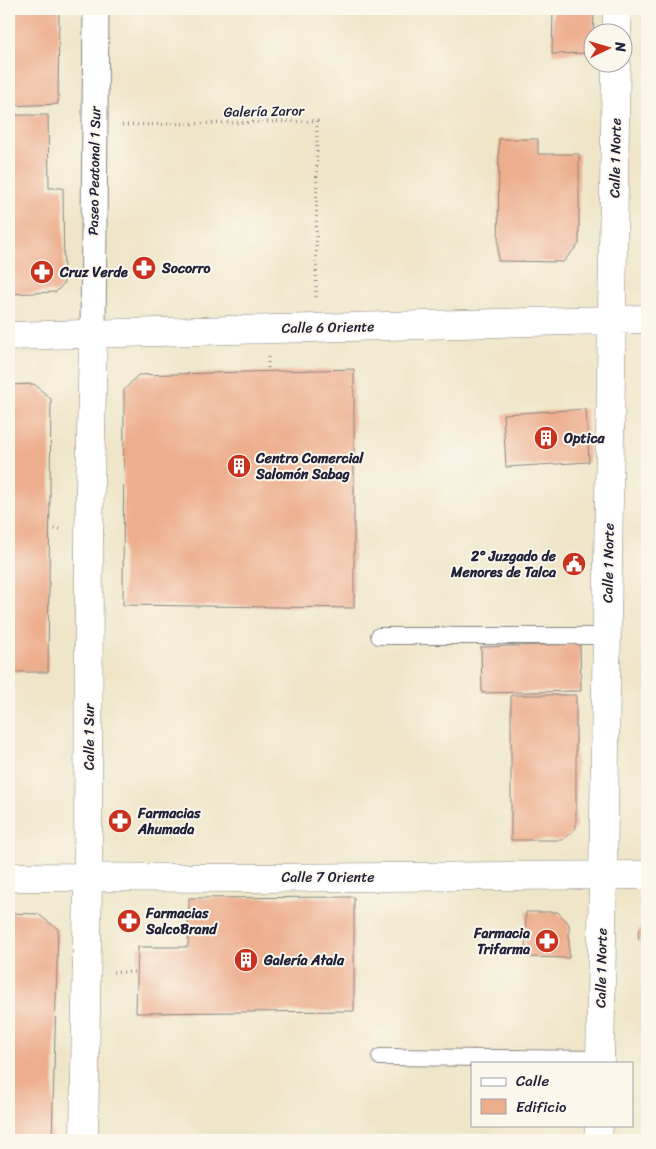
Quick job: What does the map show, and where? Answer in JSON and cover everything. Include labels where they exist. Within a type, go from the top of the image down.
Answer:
[{"type":"main road","points":[[617,9],[617,22]]},
{"type":"main road","name":"Calle 1 Norte","points":[[600,1061],[616,72]]},
{"type":"main road","name":"Calle 6 Oriente","points":[[9,336],[647,319]]},
{"type":"main road","name":"Calle 1 Sur","points":[[84,1140],[92,333]]},
{"type":"main road","name":"Calle 7 Oriente","points":[[9,877],[647,875]]},
{"type":"main road","points":[[598,1140],[599,1126]]},
{"type":"street","name":"Paseo Peatonal 1 Sur","points":[[92,333],[96,9]]},
{"type":"lane","points":[[379,636],[607,636]]},
{"type":"lane","points":[[380,1058],[600,1061]]},
{"type":"path","name":"Galería Zaror","points":[[95,125],[317,121],[316,328]]},
{"type":"building","points":[[9,9],[59,9],[58,104],[9,106]]},
{"type":"building","points":[[553,9],[594,9],[594,22],[584,22],[584,53],[552,54]]},
{"type":"building","points":[[9,115],[48,115],[49,188],[63,188],[64,283],[56,292],[9,294]]},
{"type":"building","points":[[499,139],[538,139],[538,154],[579,154],[579,244],[563,262],[498,261]]},
{"type":"building","name":"Centro Comercial Salomón Sabag","points":[[354,369],[354,608],[123,605],[124,390],[138,375]]},
{"type":"building","points":[[34,384],[51,399],[48,672],[9,672],[9,385]]},
{"type":"building","name":"Optica","points":[[586,409],[589,462],[506,467],[503,414]]},
{"type":"building","points":[[580,644],[581,691],[482,693],[481,647]]},
{"type":"building","points":[[511,695],[576,695],[576,828],[563,840],[511,840]]},
{"type":"building","name":"Galería Atala","points":[[354,897],[354,1011],[136,1013],[138,947],[188,947],[189,898]]},
{"type":"building","name":"Farmacia Trifarma","points":[[526,912],[558,912],[569,924],[569,958],[525,957]]},
{"type":"building","points":[[9,913],[38,914],[58,929],[52,1140],[9,1140]]},
{"type":"building","points":[[647,923],[647,939],[639,940],[638,931]]},
{"type":"place","name":"Socorro","points":[[144,268]]},
{"type":"place","name":"Cruz Verde","points":[[42,272]]},
{"type":"place","name":"Optica","points":[[546,438]]},
{"type":"place","name":"Centro Comercial Salomón Sabag","points":[[239,466]]},
{"type":"place","name":"2° Juzgado de Menores de Talca","points":[[574,564]]},
{"type":"place","name":"Farmacias Ahumada","points":[[120,821]]},
{"type":"place","name":"Farmacias SalcoBrand","points":[[129,921]]},
{"type":"place","name":"Farmacia Trifarma","points":[[547,941]]},
{"type":"place","name":"Galería Atala","points":[[246,960]]}]
